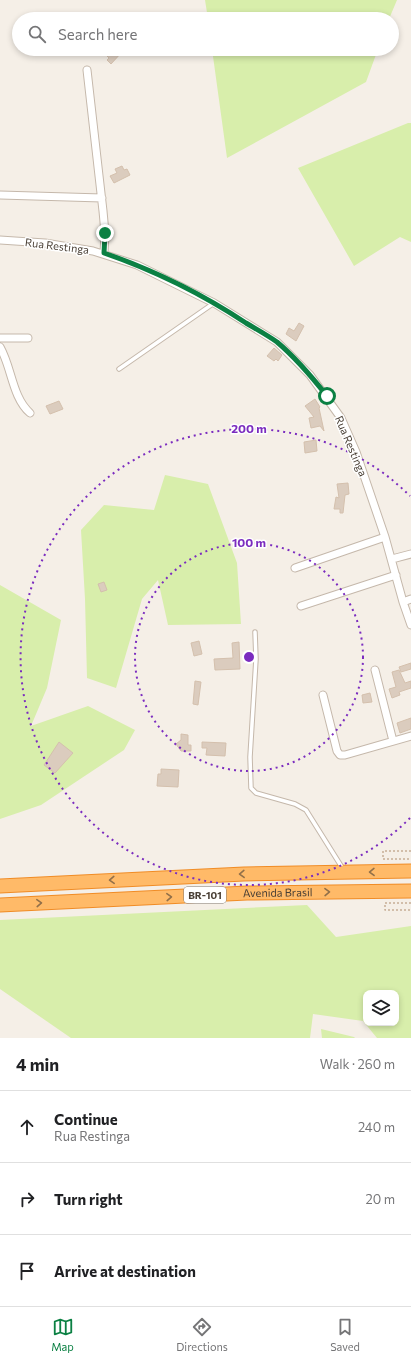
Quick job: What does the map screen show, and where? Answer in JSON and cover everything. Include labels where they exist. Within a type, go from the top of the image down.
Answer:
[{"type":"highway","name":"Avenida Brasil","points":[[0,886],[229,874],[411,871]]},
{"type":"highway","name":"Avenida Brasil","points":[[0,905],[247,893],[411,891]]},
{"type":"street","points":[[87,70],[102,198],[105,233],[104,253]]},
{"type":"street","points":[[0,195],[102,198]]},
{"type":"street","name":"Rua Restinga","points":[[0,240],[45,243],[104,253],[137,265],[214,303],[277,342],[310,375],[327,396],[341,418],[356,452],[385,537],[411,625]]},
{"type":"street","points":[[0,338],[28,338]]},
{"type":"street","points":[[0,347],[10,369],[20,401],[30,413]]},
{"type":"street","points":[[295,568],[385,537]]},
{"type":"street","points":[[392,559],[411,554]]},
{"type":"street","points":[[301,606],[396,575]]},
{"type":"street","points":[[403,602],[411,599]]},
{"type":"street","points":[[375,670],[393,740]]},
{"type":"street","points":[[323,695],[338,754],[345,755],[411,736]]},
{"type":"lane","points":[[120,369],[214,303]]},
{"type":"lane","points":[[255,632],[256,659],[250,757],[251,788],[256,793],[263,796],[295,804],[306,810],[345,872]]},
{"type":"path","points":[[411,851],[383,851],[383,859],[411,859]]},
{"type":"path","points":[[411,903],[385,903],[385,910],[411,910]]},
{"type":"green space","points":[[205,0],[397,0],[392,12],[207,12]]},
{"type":"green space","points":[[213,56],[375,56],[366,82],[227,158]]},
{"type":"green space","points":[[411,123],[411,242],[400,237],[354,266],[298,168]]},
{"type":"green space","points":[[165,475],[208,484],[237,563],[241,624],[168,625],[158,580],[142,599],[116,688],[87,678],[85,599],[81,530],[104,505],[154,510]]},
{"type":"green space","points":[[0,585],[61,620],[47,688],[31,726],[88,706],[135,730],[124,750],[41,805],[0,819]]},
{"type":"green space","points":[[307,905],[336,937],[411,926],[411,1038],[377,1038],[367,1026],[399,1026],[399,990],[363,990],[363,1021],[313,1014],[310,1038],[71,1038],[0,989],[0,920]]},
{"type":"green space","points":[[321,1029],[354,1037],[355,1038],[322,1038]]},
{"type":"building","points":[[107,56],[118,56],[111,64],[107,60],[109,58]]},
{"type":"building","points":[[122,166],[124,170],[127,169],[130,175],[114,183],[110,176],[117,173],[115,169]]},
{"type":"building","points":[[299,323],[304,326],[296,341],[286,334],[289,328],[294,331]]},
{"type":"building","points":[[274,348],[282,355],[278,361],[276,359],[274,361],[267,356]]},
{"type":"building","points":[[315,399],[320,407],[324,431],[320,426],[311,428],[309,418],[314,417],[305,406]]},
{"type":"building","points":[[59,401],[63,409],[50,414],[46,406]]},
{"type":"building","points":[[316,440],[317,451],[305,453],[304,442]]},
{"type":"building","points":[[348,483],[349,494],[345,495],[343,513],[340,513],[340,509],[334,509],[336,497],[339,498],[337,484]]},
{"type":"building","points":[[104,582],[107,590],[101,592],[98,584]]},
{"type":"building","points":[[199,641],[202,654],[194,656],[191,643]]},
{"type":"building","points":[[239,642],[240,669],[215,670],[214,659],[233,658],[232,643]]},
{"type":"building","points":[[411,663],[411,669],[401,672],[399,667]]},
{"type":"building","points":[[399,670],[405,683],[411,681],[411,688],[399,692],[400,695],[392,698],[389,689],[396,687],[392,672]]},
{"type":"building","points":[[195,681],[201,682],[198,705],[193,704]]},
{"type":"building","points":[[370,693],[372,702],[363,703],[362,695]]},
{"type":"building","points":[[411,718],[411,729],[400,733],[397,723]]},
{"type":"building","points":[[181,734],[188,735],[188,745],[191,745],[191,751],[181,751],[176,744],[181,740]]},
{"type":"building","points":[[59,742],[73,753],[55,773],[44,765]]},
{"type":"building","points":[[202,742],[226,743],[225,756],[206,755],[207,748],[202,748]]},
{"type":"building","points":[[161,769],[179,770],[178,787],[157,786],[158,774],[161,774]]},
{"type":"route","points":[[105,233],[104,253],[137,265],[214,303],[277,342],[310,375],[327,396]]}]
